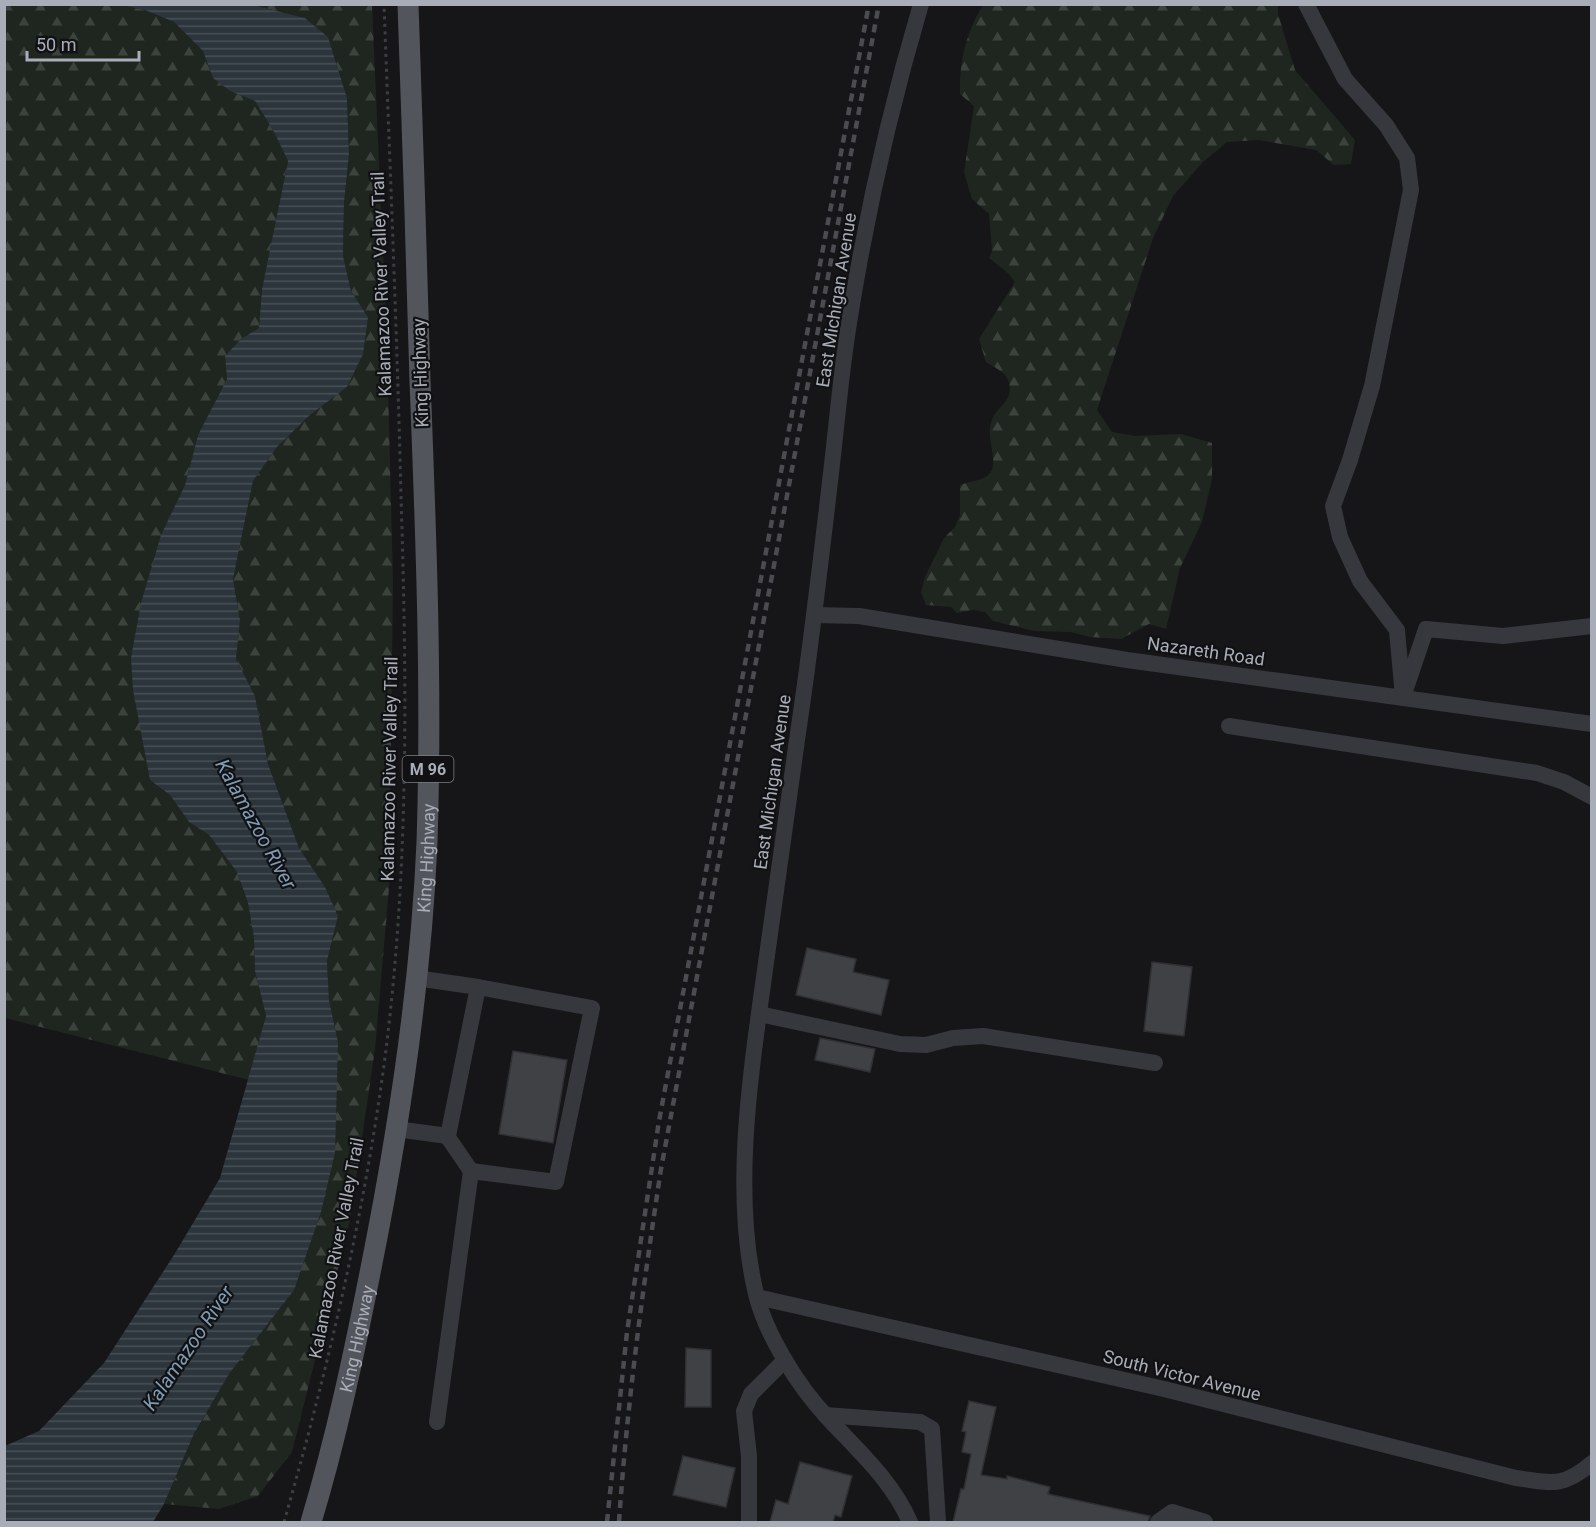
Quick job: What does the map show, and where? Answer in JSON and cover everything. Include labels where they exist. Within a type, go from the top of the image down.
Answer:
[{"type":"main road","name":"King Highway","points":[[311,1522],[332,1449],[360,1326],[396,1129],[416,978],[427,845],[429,737],[425,518],[408,4]]},
{"type":"street","name":"East Michigan Avenue","points":[[910,1522],[890,1485],[864,1454],[825,1415],[785,1360],[767,1327],[757,1297],[748,1246],[745,1199],[747,1113],[815,615],[848,327],[868,214],[894,101],[921,4]]},
{"type":"street","points":[[1306,4],[1345,79],[1386,125],[1407,158],[1411,190],[1372,386],[1350,460],[1333,506],[1340,537],[1360,580],[1397,630],[1403,697]]},
{"type":"street","name":"Nazareth Road","points":[[815,615],[859,616],[1127,660],[1592,724]]},
{"type":"street","points":[[1403,697],[1426,629],[1503,636],[1592,626]]},
{"type":"street","points":[[1229,726],[1537,773],[1564,782],[1592,797]]},
{"type":"street","points":[[416,978],[592,1008],[556,1182],[471,1171]]},
{"type":"street","points":[[437,1422],[471,1171],[447,1136],[478,987]]},
{"type":"street","points":[[759,1014],[900,1044],[926,1045],[953,1038],[983,1036],[1155,1063]]},
{"type":"street","points":[[396,1129],[447,1136]]},
{"type":"street","name":"South Victor Avenue","points":[[757,1297],[1164,1389],[1516,1478],[1546,1483],[1563,1481],[1576,1477],[1592,1463]]},
{"type":"street","points":[[749,1522],[749,1466],[744,1411],[751,1394],[785,1360]]},
{"type":"street","points":[[825,1415],[920,1422],[932,1429],[938,1522]]},
{"type":"street","points":[[1158,1522],[1172,1512],[1205,1522]]},
{"type":"path","name":"Kalamazoo River Valley Trail","points":[[284,1522],[323,1379],[355,1241],[384,1062],[400,885],[406,776],[405,645],[384,4]]},
{"type":"green space","points":[[5,5],[121,5],[145,10],[174,22],[203,51],[213,78],[230,91],[255,101],[288,161],[262,289],[259,328],[241,339],[225,356],[227,379],[198,435],[185,485],[161,535],[144,742],[150,780],[170,795],[189,822],[209,835],[237,872],[248,903],[254,938],[255,971],[266,1016],[249,1080],[5,1018]]},
{"type":"green space","points":[[253,5],[372,5],[387,344],[393,583],[389,888],[375,1049],[350,1220],[292,1452],[258,1496],[219,1509],[164,1504],[194,1435],[229,1374],[294,1290],[335,1091],[338,1042],[329,1000],[327,961],[338,916],[325,887],[299,848],[268,764],[255,696],[236,659],[240,620],[233,579],[253,481],[277,447],[310,415],[347,387],[368,317],[351,291],[343,256],[344,203],[349,154],[347,98],[328,37],[305,18]]},
{"type":"green space","points":[[983,5],[1278,5],[1278,14],[1295,70],[1355,140],[1351,164],[1334,165],[1316,150],[1259,140],[1227,142],[1203,162],[1173,196],[1153,238],[1097,410],[1112,432],[1135,436],[1181,434],[1212,443],[1212,479],[1202,522],[1180,568],[1166,629],[1149,624],[1121,639],[1090,637],[1071,632],[1034,631],[993,621],[985,612],[973,610],[957,613],[951,607],[926,605],[921,592],[925,577],[944,538],[955,527],[960,515],[960,485],[984,478],[990,473],[993,463],[991,423],[996,412],[1007,400],[1010,390],[1006,376],[986,362],[979,339],[1015,282],[1009,274],[989,258],[992,251],[989,214],[972,199],[964,172],[974,106],[960,94],[961,70],[968,37]]},
{"type":"water","name":"Kalamazoo River","points":[[121,5],[253,5],[305,18],[328,37],[347,98],[349,154],[344,203],[343,256],[351,291],[368,317],[363,354],[347,387],[310,415],[277,447],[253,481],[233,579],[240,620],[236,659],[255,696],[268,764],[299,848],[325,887],[338,916],[327,961],[329,1000],[338,1042],[335,1153],[321,1212],[294,1290],[229,1374],[194,1434],[164,1504],[153,1522],[5,1522],[5,1446],[39,1431],[104,1363],[174,1255],[220,1178],[266,1016],[255,971],[254,938],[248,903],[237,872],[209,835],[189,822],[170,795],[150,780],[133,690],[131,658],[141,603],[161,535],[185,485],[198,435],[227,379],[225,356],[241,339],[259,328],[262,289],[288,161],[255,101],[230,91],[213,78],[203,51],[174,22],[145,10]]},
{"type":"building","points":[[807,948],[856,959],[853,972],[889,980],[881,1015],[796,995]]},
{"type":"building","points":[[1152,962],[1192,967],[1184,1036],[1144,1031]]},
{"type":"building","points":[[820,1038],[875,1049],[870,1072],[815,1060]]},
{"type":"building","points":[[513,1051],[567,1060],[553,1143],[499,1134]]},
{"type":"building","points":[[686,1348],[711,1350],[711,1407],[685,1407]]},
{"type":"building","points":[[969,1401],[996,1407],[981,1475],[1007,1479],[1007,1476],[1050,1487],[1048,1494],[1150,1516],[1148,1522],[953,1522],[961,1489],[964,1489],[971,1454],[962,1452],[966,1432],[962,1431]]},
{"type":"building","points":[[683,1456],[735,1468],[726,1507],[673,1495]]},
{"type":"building","points":[[800,1462],[852,1476],[841,1517],[835,1515],[833,1522],[770,1522],[776,1500],[788,1504]]},
{"type":"railway","points":[[607,1522],[627,1332],[659,1121],[869,4]]},
{"type":"railway","points":[[619,1522],[636,1345],[661,1169],[879,4]]}]
